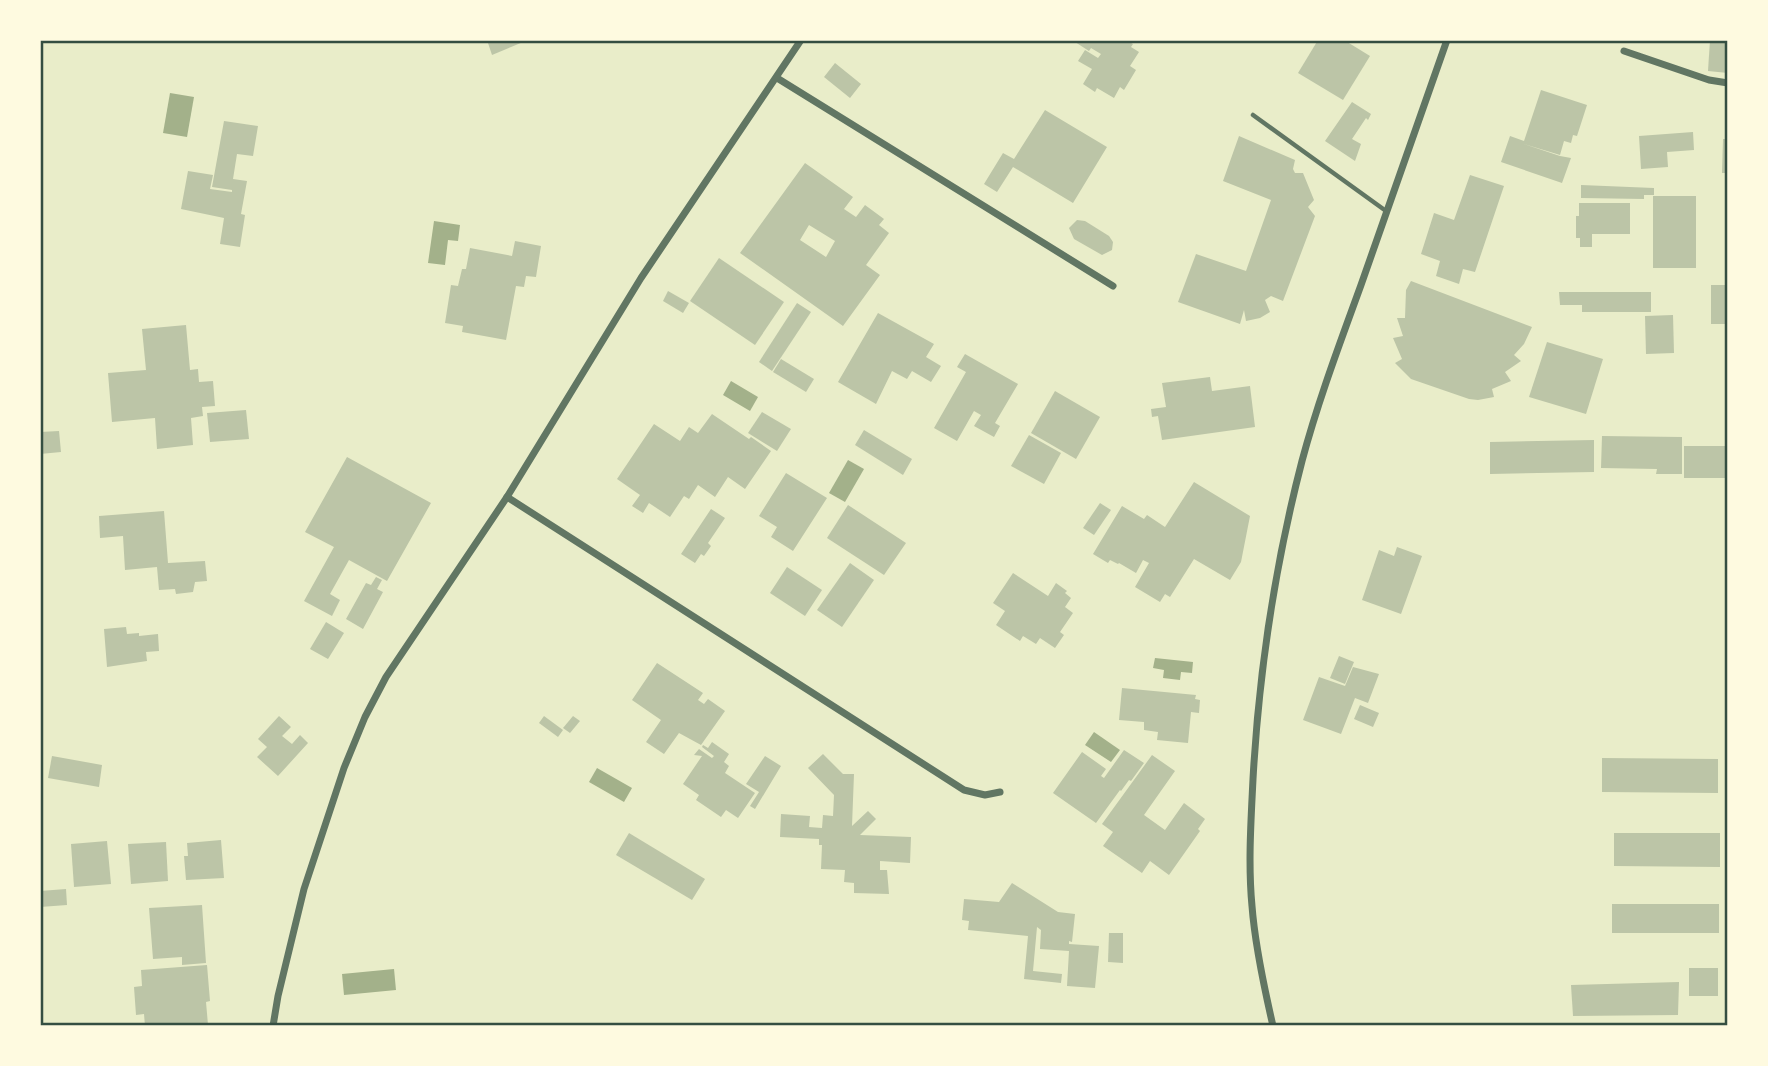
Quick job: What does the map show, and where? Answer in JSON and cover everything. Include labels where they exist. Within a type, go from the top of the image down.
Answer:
[{"type":"street","points":[[273,1026],[304,889],[344,768],[365,717],[386,677],[507,498],[641,278],[801,40]]},
{"type":"street","points":[[1273,1026],[1256,943],[1251,858],[1254,759],[1269,617],[1282,544],[1303,458],[1326,384],[1447,40]]},
{"type":"street","points":[[1624,51],[1698,76],[1728,83]]},
{"type":"street","points":[[777,78],[1113,286]]},
{"type":"street","points":[[507,498],[964,790],[985,796],[1000,792]]},
{"type":"lane","points":[[1253,115],[1387,211]]},
{"type":"shaded area","points":[[170,93],[194,97],[187,137],[163,133]]},
{"type":"shaded area","points":[[434,221],[460,225],[458,241],[448,240],[445,265],[428,263]]},
{"type":"shaded area","points":[[731,381],[758,397],[750,411],[723,395]]},
{"type":"shaded area","points":[[848,460],[864,469],[845,502],[829,493]]},
{"type":"shaded area","points":[[1155,658],[1193,662],[1192,673],[1181,672],[1180,680],[1163,678],[1164,670],[1153,668]]},
{"type":"shaded area","points":[[1094,732],[1120,750],[1111,762],[1085,745]]},
{"type":"shaded area","points":[[597,768],[632,788],[624,802],[589,782]]},
{"type":"shaded area","points":[[394,969],[396,990],[344,995],[342,974]]},
{"type":"building","points":[[487,40],[528,40],[492,55]]},
{"type":"building","points":[[1072,40],[1126,40],[1133,44],[1131,47],[1139,52],[1130,66],[1136,70],[1124,90],[1120,87],[1114,98],[1097,88],[1095,92],[1083,84],[1092,69],[1078,61],[1085,50],[1098,58],[1101,54],[1091,48],[1089,51]]},
{"type":"building","points":[[1318,40],[1344,40],[1370,56],[1343,100],[1298,73]]},
{"type":"building","points":[[1710,40],[1728,40],[1728,73],[1708,71]]},
{"type":"building","points":[[835,63],[861,84],[850,98],[824,77]]},
{"type":"building","points":[[1541,90],[1587,105],[1577,136],[1573,135],[1571,143],[1564,141],[1560,155],[1524,144],[1560,156],[1571,158],[1562,183],[1501,162],[1510,136],[1524,141]]},
{"type":"building","points":[[1352,102],[1371,114],[1352,139],[1361,144],[1355,161],[1325,141]]},
{"type":"building","points":[[1045,110],[1107,147],[1073,203],[1013,167],[997,192],[984,184],[1003,153],[1014,159]]},
{"type":"building","points":[[224,121],[258,126],[253,156],[237,154],[233,179],[247,181],[241,214],[245,215],[240,247],[220,244],[224,218],[181,209],[188,171],[213,175],[210,189],[232,192],[212,187]]},
{"type":"building","points":[[1693,132],[1694,150],[1667,152],[1668,167],[1641,169],[1639,136]]},
{"type":"building","points":[[1239,136],[1295,160],[1293,169],[1295,173],[1303,173],[1314,200],[1308,207],[1315,216],[1283,301],[1271,296],[1265,300],[1270,312],[1260,318],[1246,321],[1244,310],[1240,324],[1178,302],[1196,254],[1246,271],[1271,200],[1223,181]]},
{"type":"building","points":[[1723,139],[1728,139],[1728,173],[1722,173]]},
{"type":"building","points":[[805,163],[853,197],[844,209],[856,217],[865,205],[884,219],[879,225],[889,233],[866,265],[880,275],[843,326],[740,253]],"holes":[[[809,225],[835,241],[826,257],[800,240]]]},
{"type":"building","points":[[1470,175],[1504,186],[1475,272],[1463,269],[1459,284],[1436,276],[1440,261],[1421,254],[1434,213],[1454,220]]},
{"type":"building","points":[[1581,185],[1654,188],[1654,195],[1644,195],[1644,199],[1581,198]]},
{"type":"building","points":[[1653,196],[1696,196],[1696,268],[1653,268]]},
{"type":"building","points":[[1579,203],[1630,203],[1630,234],[1592,234],[1592,247],[1580,247],[1580,238],[1576,238]]},
{"type":"building","points":[[1077,220],[1085,221],[1109,236],[1113,242],[1112,250],[1102,255],[1074,239],[1069,228]]},
{"type":"building","points":[[515,241],[541,246],[536,277],[526,276],[524,287],[516,286],[506,340],[462,332],[463,326],[445,323],[451,285],[458,286],[462,269],[466,269],[470,248],[512,256]]},
{"type":"building","points":[[719,258],[784,302],[755,345],[690,301]]},
{"type":"building","points":[[1411,281],[1532,327],[1524,344],[1514,355],[1521,361],[1505,372],[1511,381],[1492,389],[1494,397],[1469,399],[1411,379],[1395,363],[1402,359],[1393,338],[1403,336],[1397,318],[1405,318],[1406,290]]},
{"type":"building","points":[[1711,285],[1728,285],[1728,324],[1711,324]]},
{"type":"building","points":[[668,291],[689,303],[683,313],[663,301]]},
{"type":"building","points":[[1559,292],[1651,292],[1651,312],[1582,312],[1582,305],[1560,305]]},
{"type":"building","points":[[797,303],[811,312],[772,371],[759,362]]},
{"type":"building","points":[[878,313],[934,344],[926,357],[941,366],[931,382],[912,371],[907,379],[892,371],[876,404],[838,382]]},
{"type":"building","points":[[1673,315],[1674,353],[1646,354],[1645,316]]},
{"type":"building","points":[[186,325],[190,370],[198,369],[199,382],[213,381],[215,406],[202,407],[203,416],[191,418],[193,445],[157,449],[155,418],[112,422],[108,373],[146,370],[142,329]]},
{"type":"building","points":[[1547,342],[1603,359],[1586,414],[1529,397]]},
{"type":"building","points":[[965,354],[1018,384],[995,423],[1000,426],[994,437],[974,426],[981,415],[974,411],[957,441],[934,428],[966,372],[957,367]]},
{"type":"building","points":[[781,359],[814,379],[806,392],[773,372]]},
{"type":"building","points":[[1210,377],[1212,391],[1250,386],[1255,427],[1162,440],[1158,416],[1152,417],[1151,409],[1166,407],[1162,383]]},
{"type":"building","points":[[1055,391],[1100,417],[1076,459],[1031,433]]},
{"type":"building","points":[[246,410],[249,439],[210,442],[207,413]]},
{"type":"building","points":[[762,412],[791,429],[777,451],[748,433]]},
{"type":"building","points":[[712,414],[771,451],[745,489],[728,477],[715,497],[698,485],[689,499],[684,496],[670,517],[649,503],[643,513],[632,506],[640,495],[617,479],[654,424],[680,441],[689,427],[698,433]]},
{"type":"building","points":[[864,430],[912,459],[903,475],[855,445]]},
{"type":"building","points":[[59,431],[61,452],[40,454],[40,432]]},
{"type":"building","points":[[1029,435],[1061,453],[1044,484],[1011,466]]},
{"type":"building","points":[[1602,436],[1682,437],[1682,474],[1656,474],[1657,469],[1601,468]]},
{"type":"building","points":[[1594,440],[1594,472],[1490,474],[1490,442]]},
{"type":"building","points":[[1684,446],[1728,446],[1728,478],[1684,478]]},
{"type":"building","points":[[347,457],[431,503],[387,581],[349,560],[330,594],[340,600],[332,616],[304,601],[334,547],[305,532]]},
{"type":"building","points":[[786,473],[827,498],[793,551],[771,537],[777,527],[759,516]]},
{"type":"building","points":[[1194,482],[1250,516],[1241,562],[1230,580],[1194,559],[1170,597],[1165,594],[1160,602],[1135,587],[1149,563],[1143,560],[1136,573],[1119,563],[1110,560],[1108,563],[1093,554],[1122,506],[1144,519],[1147,515],[1165,527]]},
{"type":"building","points":[[1100,503],[1111,510],[1094,535],[1083,528]]},
{"type":"building","points":[[848,505],[906,543],[884,575],[827,538]]},
{"type":"building","points":[[711,509],[725,518],[708,543],[711,546],[695,563],[681,554]]},
{"type":"building","points":[[164,511],[168,563],[205,561],[207,581],[195,582],[193,592],[176,594],[175,589],[159,590],[157,567],[125,570],[123,536],[100,538],[99,516]]},
{"type":"building","points":[[1397,547],[1422,556],[1401,614],[1362,600],[1379,550],[1394,556]]},
{"type":"building","points":[[850,563],[874,580],[842,627],[817,610]]},
{"type":"building","points":[[787,567],[822,590],[805,616],[770,593]]},
{"type":"building","points":[[1013,573],[1048,596],[1056,583],[1067,591],[1065,593],[1071,598],[1065,607],[1073,613],[1060,632],[1064,635],[1055,648],[1040,638],[1036,644],[1023,636],[1020,641],[996,625],[1005,611],[993,603]]},
{"type":"building","points":[[376,577],[382,580],[377,589],[383,592],[363,629],[346,619],[366,583],[371,585]]},
{"type":"building","points":[[326,622],[344,633],[328,659],[310,649]]},
{"type":"building","points":[[126,627],[127,634],[158,634],[159,651],[146,652],[147,661],[107,667],[104,629]]},
{"type":"building","points":[[1339,656],[1354,662],[1345,684],[1330,678]]},
{"type":"building","points":[[657,663],[703,693],[698,700],[704,704],[708,699],[725,711],[701,745],[679,733],[664,754],[646,742],[661,720],[632,700]]},
{"type":"building","points":[[1353,667],[1379,674],[1368,703],[1355,698],[1341,734],[1303,720],[1319,677],[1345,686]]},
{"type":"building","points":[[1122,688],[1196,695],[1195,699],[1200,700],[1199,713],[1191,712],[1188,743],[1157,740],[1158,732],[1144,730],[1144,722],[1119,720]]},
{"type":"building","points":[[1360,705],[1379,713],[1373,727],[1354,719]]},
{"type":"building","points":[[279,716],[291,727],[282,736],[292,744],[300,735],[308,743],[278,776],[257,757],[267,747],[258,739]]},
{"type":"building","points":[[544,716],[563,730],[558,737],[539,723]]},
{"type":"building","points":[[573,716],[580,721],[570,733],[563,728]]},
{"type":"building","points":[[712,742],[729,754],[724,762],[729,766],[725,773],[755,793],[738,818],[726,810],[721,817],[696,800],[699,795],[683,784],[702,756],[694,755],[699,749],[712,758],[714,756],[702,747],[703,745],[708,748]]},
{"type":"building","points":[[1124,750],[1144,763],[1096,823],[1053,793],[1082,752],[1106,769],[1101,776],[1104,778]]},
{"type":"building","points":[[823,754],[843,774],[854,774],[852,826],[868,811],[876,819],[860,835],[911,837],[910,863],[880,861],[880,870],[887,870],[889,894],[854,893],[854,883],[844,882],[845,870],[821,869],[822,845],[819,845],[819,839],[780,837],[781,814],[810,816],[809,827],[822,828],[823,815],[833,816],[834,795],[808,768]]},
{"type":"building","points":[[1152,755],[1175,771],[1144,815],[1165,830],[1184,803],[1205,819],[1198,829],[1200,831],[1169,875],[1150,861],[1142,873],[1103,846],[1113,832],[1102,824]]},
{"type":"building","points":[[52,756],[102,765],[99,787],[48,778]]},
{"type":"building","points":[[765,756],[781,766],[755,809],[750,806],[759,792],[746,784]]},
{"type":"building","points":[[1602,758],[1718,759],[1718,793],[1602,792]]},
{"type":"building","points":[[629,833],[705,879],[692,900],[616,855]]},
{"type":"building","points":[[1614,833],[1720,833],[1720,867],[1614,866]]},
{"type":"building","points":[[221,840],[224,878],[186,880],[184,856],[188,856],[187,843]]},
{"type":"building","points":[[107,841],[111,884],[74,887],[71,844]]},
{"type":"building","points":[[166,842],[168,881],[131,884],[128,844]]},
{"type":"building","points":[[1012,883],[1058,912],[1075,914],[1072,942],[1069,941],[1069,944],[1099,946],[1095,988],[1067,986],[1069,951],[1040,949],[1041,930],[1037,927],[1033,971],[1062,974],[1061,983],[1024,979],[1028,936],[968,930],[969,921],[962,920],[964,899],[999,902]]},
{"type":"building","points":[[66,889],[67,905],[40,907],[40,891]]},
{"type":"building","points":[[1612,904],[1719,904],[1719,933],[1612,933]]},
{"type":"building","points":[[202,905],[206,963],[182,965],[182,957],[153,959],[149,908]]},
{"type":"building","points":[[1109,933],[1123,933],[1123,963],[1108,962]]},
{"type":"building","points":[[207,965],[210,1001],[206,1002],[208,1025],[145,1026],[144,1014],[136,1015],[134,987],[142,986],[141,970]]},
{"type":"building","points":[[1689,968],[1718,968],[1718,996],[1689,996]]},
{"type":"building","points":[[1679,982],[1678,1015],[1573,1016],[1571,985]]}]
